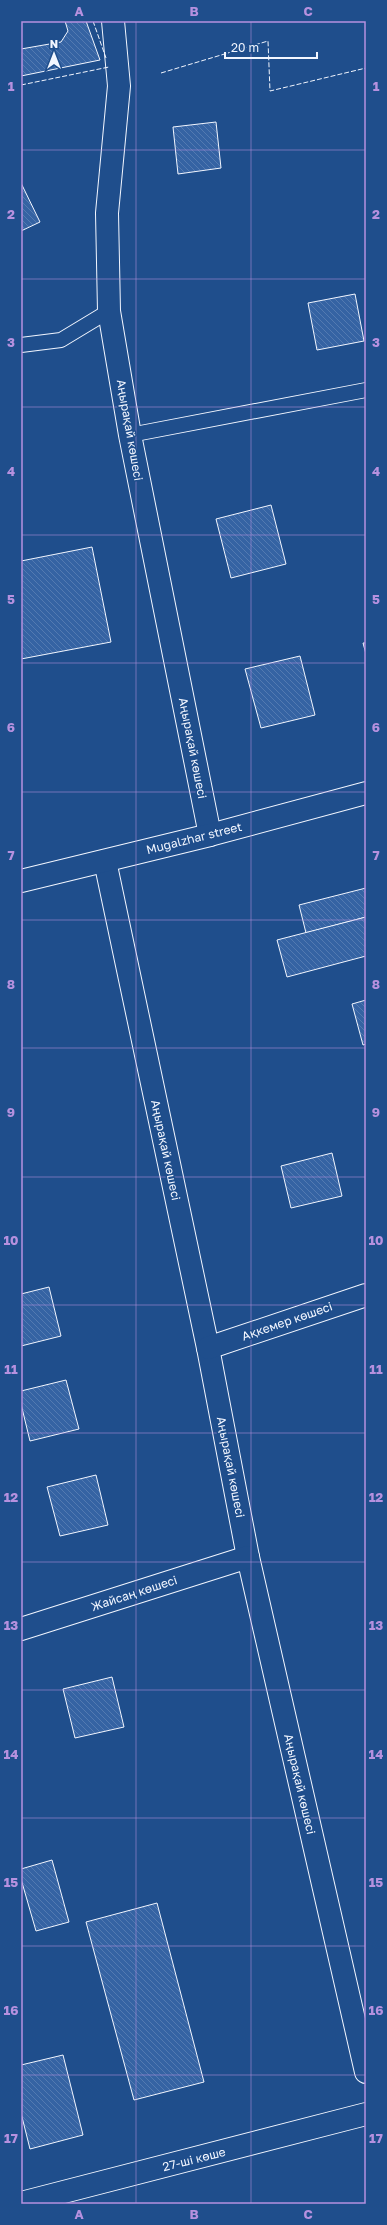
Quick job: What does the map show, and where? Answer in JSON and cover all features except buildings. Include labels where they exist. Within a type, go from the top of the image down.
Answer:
[{"type":"street","name":"Аңырақай көшесі","points":[[113,21],[119,86],[107,212],[109,311],[130,435],[210,834]]},
{"type":"street","name":"Mugalzhar street","points":[[21,881],[105,861],[366,793]]},
{"type":"street","name":"Аңырақай көшесі","points":[[105,861],[208,1348],[248,1557],[366,2072]]},
{"type":"street","name":"Ақкемер көшесі","points":[[208,1348],[366,1295]]},
{"type":"street","name":"Жайсаң көшесі","points":[[21,1629],[248,1557]]},
{"type":"street","name":"27-ші көше","points":[[21,2203],[366,2114]]},
{"type":"lane","points":[[21,345],[61,340],[109,311]]},
{"type":"lane","points":[[130,435],[366,390]]},
{"type":"fence","points":[[93,21],[106,58]]},
{"type":"fence","points":[[161,73],[268,41],[270,91],[366,68]]},
{"type":"fence","points":[[21,85],[109,67]]}]
